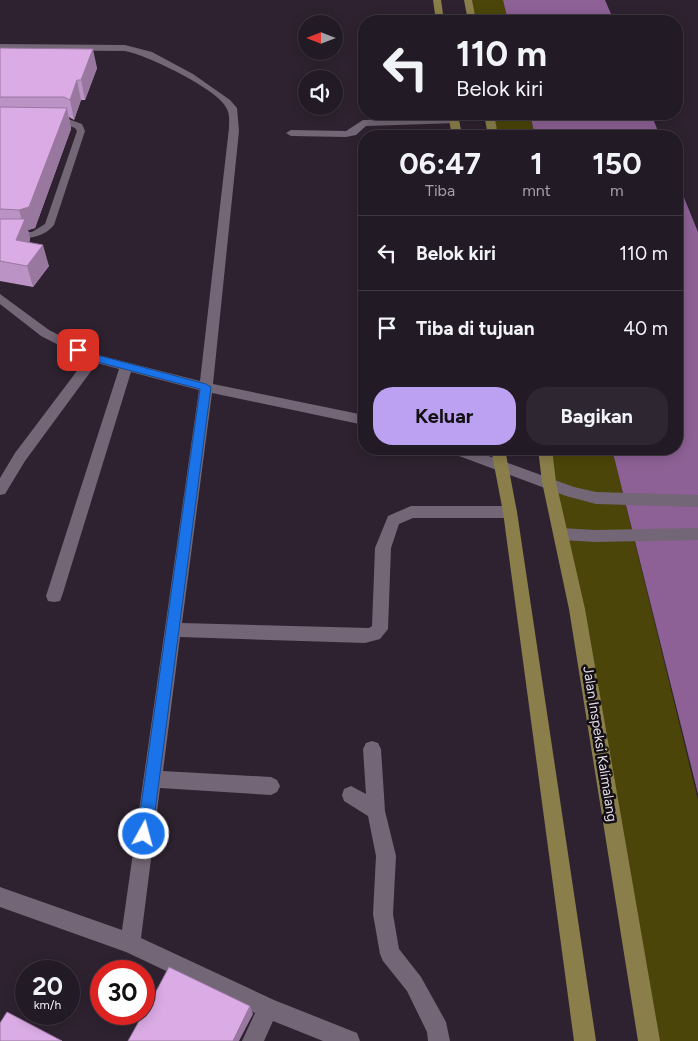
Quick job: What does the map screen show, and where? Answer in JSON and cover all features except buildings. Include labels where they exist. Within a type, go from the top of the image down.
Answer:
[{"type":"main road","points":[[437,0],[439,15]]},
{"type":"main road","points":[[468,0],[471,15]]},
{"type":"main road","points":[[499,455],[510,512],[584,1041]]},
{"type":"main road","name":"Jalan Inspeksi Kalimalang","points":[[545,455],[577,610],[649,1041]]},
{"type":"street","points":[[0,47],[125,48],[141,51],[185,73],[216,92],[226,99],[232,108],[234,131],[206,387],[130,944]]},
{"type":"street","points":[[290,133],[346,134],[352,133],[363,123],[408,120]]},
{"type":"street","points":[[0,298],[45,333],[94,358],[206,387],[358,419]]},
{"type":"street","points":[[0,490],[20,457],[94,358]]},
{"type":"street","points":[[54,596],[126,366]]},
{"type":"street","points":[[470,455],[500,468],[549,482],[571,492],[596,498],[698,501]]},
{"type":"street","points":[[172,630],[365,636],[374,634],[380,629],[384,548],[393,520],[411,512],[510,512]]},
{"type":"street","points":[[561,534],[595,536],[698,534]]},
{"type":"street","points":[[372,749],[376,811],[386,856],[383,914],[390,954],[414,984],[438,1030],[439,1041]]},
{"type":"street","points":[[152,779],[271,786]]},
{"type":"street","points":[[350,795],[376,811]]},
{"type":"street","points":[[0,897],[130,944],[268,1008],[349,1041]]},
{"type":"street","points":[[253,1041],[268,1008]]},
{"type":"lane","points":[[0,235],[26,236],[41,232],[49,226],[81,131],[79,126],[68,122],[39,122]]},
{"type":"shaded area","points":[[468,0],[503,0],[507,15],[471,15]]},
{"type":"shaded area","points":[[503,0],[605,0],[611,15],[507,15]]},
{"type":"shaded area","points":[[490,120],[531,120],[534,130],[492,130]]},
{"type":"shaded area","points":[[531,120],[653,120],[658,130],[534,130]]},
{"type":"shaded area","points":[[683,195],[698,232],[698,794],[613,455],[683,455]]},
{"type":"shaded area","points":[[550,455],[613,455],[698,800],[698,1041],[648,1041]]},
{"type":"waterway","points":[[683,434],[698,484]]},
{"type":"route","points":[[78,350],[94,358],[206,387],[144,834]]}]
